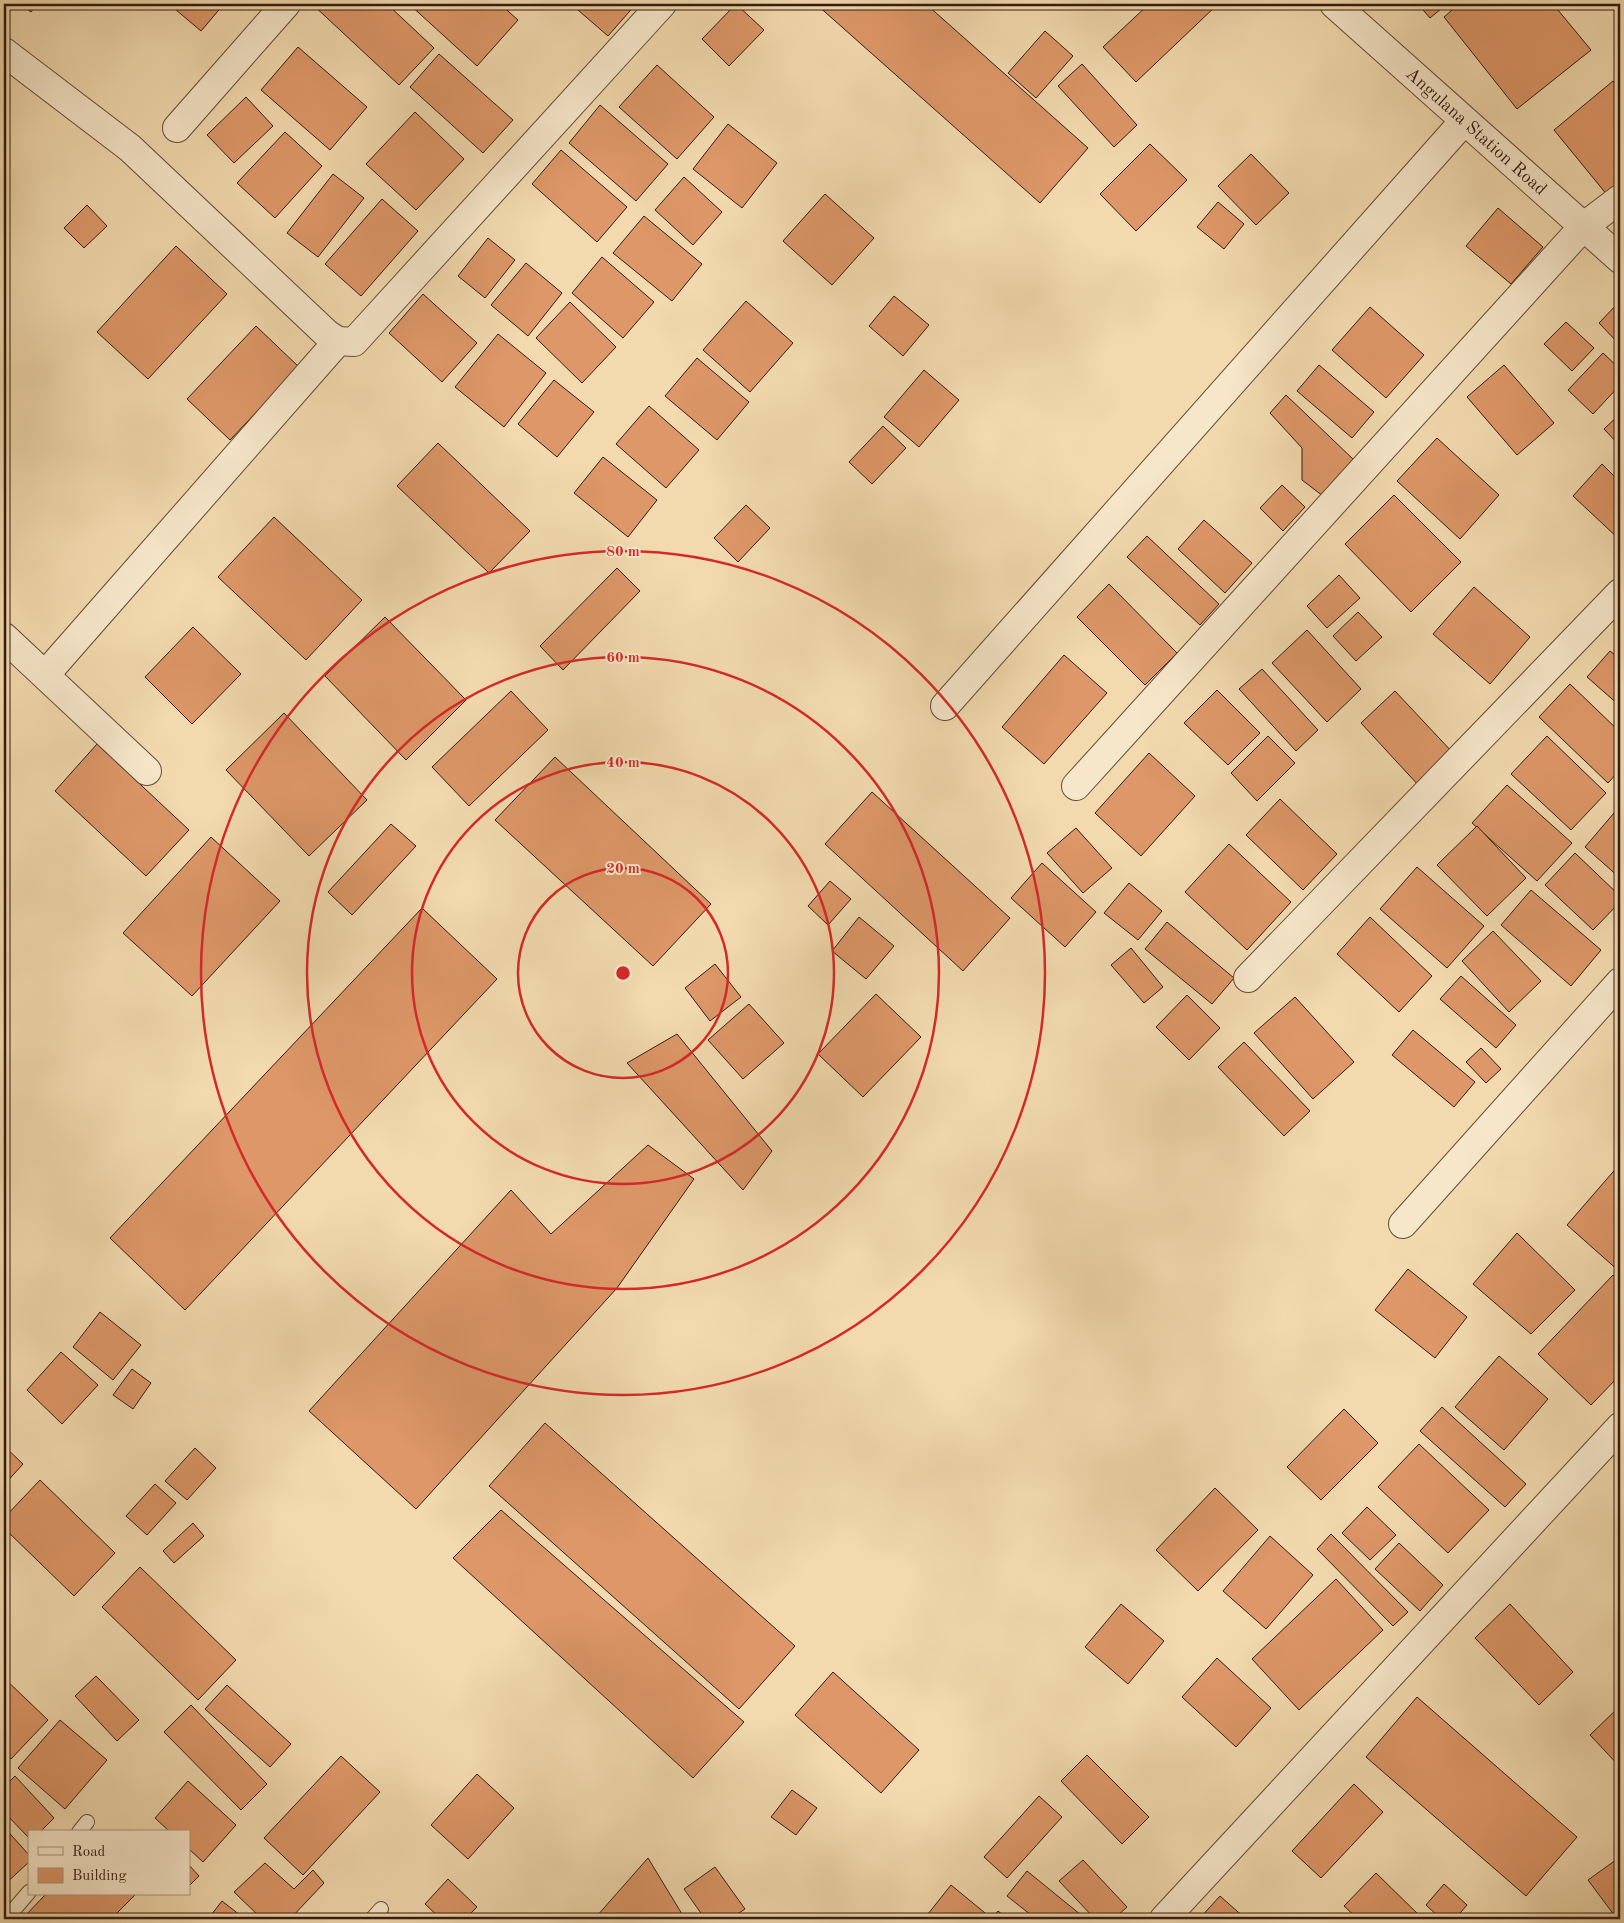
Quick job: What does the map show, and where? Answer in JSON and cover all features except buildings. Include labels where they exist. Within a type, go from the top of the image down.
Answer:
[{"type":"street","points":[[178,128],[286,4]]},
{"type":"street","points":[[7,60],[130,148],[327,334],[338,341],[354,342],[662,4]]},
{"type":"street","name":"Angulana Station Road","points":[[1334,4],[1582,227],[1620,258]]},
{"type":"street","points":[[945,706],[1464,121]]},
{"type":"street","points":[[1076,786],[1582,227],[1620,198]]},
{"type":"street","points":[[45,675],[338,341]]},
{"type":"street","points":[[1248,978],[1620,593]]},
{"type":"street","points":[[4,637],[147,771]]},
{"type":"street","points":[[1403,1224],[1620,982]]},
{"type":"street","points":[[1164,1919],[1620,1427]]},
{"type":"lane","points":[[6,1919],[28,1893]]}]
